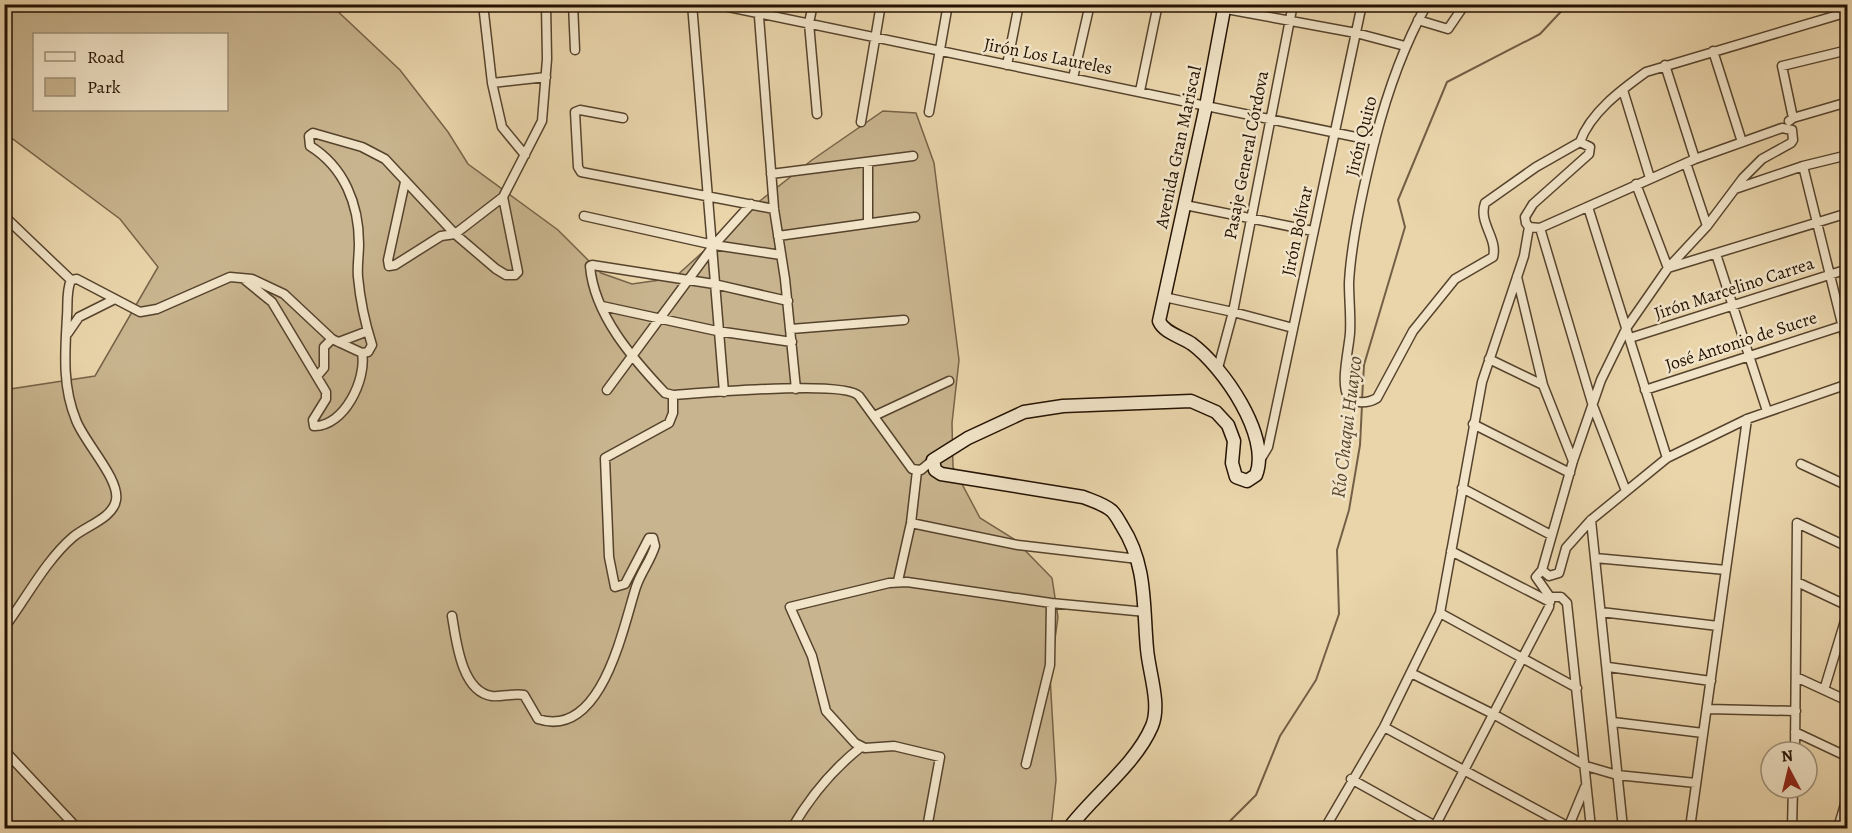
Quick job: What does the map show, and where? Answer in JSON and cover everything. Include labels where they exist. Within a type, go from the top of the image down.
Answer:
[{"type":"street","points":[[483,4],[492,83],[502,127],[525,154]]},
{"type":"street","points":[[405,182],[388,264],[395,265],[441,236],[454,234],[503,197],[542,121],[546,77],[546,4]]},
{"type":"street","points":[[573,4],[575,50]]},
{"type":"street","points":[[692,4],[706,195],[714,245],[717,331],[724,392]]},
{"type":"street","name":"Jirón Los Laureles","points":[[714,4],[758,9],[876,39],[1375,141]]},
{"type":"street","points":[[813,4],[808,22],[817,114]]},
{"type":"street","points":[[861,122],[881,4]]},
{"type":"street","points":[[928,112],[948,4]]},
{"type":"street","points":[[1007,65],[1019,4]]},
{"type":"street","points":[[1073,78],[1090,4]]},
{"type":"street","points":[[1140,92],[1158,4]]},
{"type":"street","points":[[1199,4],[1225,7],[1289,23],[1356,33],[1405,46]]},
{"type":"street","name":"Pasaje General Córdova","points":[[1218,368],[1233,312],[1293,4]]},
{"type":"street","name":"Jirón Bolívar","points":[[1259,462],[1268,447],[1362,4]]},
{"type":"street","name":"Jirón Quito","points":[[1427,4],[1405,46],[1375,141],[1349,282],[1350,333],[1346,391],[1357,402],[1369,402],[1377,398],[1413,331],[1455,279],[1493,257],[1495,250],[1483,219],[1485,203],[1536,167],[1580,142]]},
{"type":"street","points":[[1418,20],[1448,29],[1465,4]]},
{"type":"street","name":"Avenida Gran Mariscal","points":[[1218,368],[1191,343],[1160,325],[1225,7]]},
{"type":"street","points":[[758,9],[774,209],[788,301],[796,389]]},
{"type":"street","points":[[1325,828],[1351,779],[1384,727],[1440,613],[1473,424],[1489,359],[1516,277],[1529,227],[1525,217],[1533,204],[1589,154],[1590,147],[1580,142],[1589,122],[1646,72],[1848,12]]},
{"type":"street","points":[[1793,118],[1782,66],[1848,50]]},
{"type":"street","points":[[1713,51],[1742,142]]},
{"type":"street","points":[[1665,65],[1695,159]]},
{"type":"street","points":[[492,83],[546,77]]},
{"type":"street","points":[[1623,90],[1650,178]]},
{"type":"street","points":[[1529,227],[1540,228],[1695,159],[1782,128],[1793,118],[1848,102]]},
{"type":"street","points":[[623,118],[576,110],[579,170],[774,209]]},
{"type":"street","points":[[1550,599],[1536,577],[1544,572],[1551,535],[1601,380],[1627,327],[1668,268],[1707,226],[1735,189],[1762,159],[1791,144],[1792,130],[1782,128]]},
{"type":"street","points":[[4,216],[71,280],[76,279],[132,310],[149,311],[230,277],[239,276],[268,284],[284,294],[335,340],[362,353],[368,352],[372,345],[358,279],[357,218],[350,194],[332,161],[310,146],[307,140],[313,134],[375,152],[385,159],[454,234],[506,276],[515,275],[518,272],[503,197]]},
{"type":"street","points":[[1735,189],[1803,166],[1848,155]]},
{"type":"street","points":[[771,174],[914,156]]},
{"type":"street","points":[[868,162],[868,223]]},
{"type":"street","points":[[1686,163],[1707,226]]},
{"type":"street","points":[[1803,166],[1845,324],[1848,348]]},
{"type":"street","points":[[1636,184],[1668,268]]},
{"type":"street","points":[[607,390],[714,245],[751,204]]},
{"type":"street","points":[[1185,205],[1313,231]]},
{"type":"street","points":[[1588,207],[1667,458]]},
{"type":"street","points":[[1668,268],[1848,213]]},
{"type":"street","points":[[584,216],[714,245],[781,255]]},
{"type":"street","points":[[778,236],[915,217]]},
{"type":"street","points":[[441,221],[441,236]]},
{"type":"street","points":[[1540,228],[1593,406],[1626,491]]},
{"type":"street","points":[[1716,254],[1767,411]]},
{"type":"street","points":[[788,301],[714,284],[592,265],[592,288],[602,306],[632,357],[665,393],[673,396],[796,389],[855,392],[909,465],[917,471]]},
{"type":"street","name":"Jirón Marcelino Carrea","points":[[1630,338],[1848,269]]},
{"type":"street","points":[[239,276],[272,302],[318,375],[326,392],[326,399],[313,420],[317,427],[338,416],[354,396],[364,369],[362,353]]},
{"type":"street","points":[[1516,277],[1543,385],[1573,461]]},
{"type":"street","points":[[4,628],[60,549],[83,528],[105,516],[114,508],[117,498],[113,480],[86,441],[69,399],[64,365],[71,280]]},
{"type":"street","points":[[1164,297],[1293,328]]},
{"type":"street","points":[[66,336],[79,317],[113,300]]},
{"type":"street","points":[[602,306],[717,331],[792,342]]},
{"type":"street","points":[[791,329],[904,320]]},
{"type":"street","name":"José Antonio de Sucre","points":[[1645,390],[1845,324]]},
{"type":"street","points":[[318,375],[324,368],[324,347],[335,340],[368,331]]},
{"type":"street","points":[[1489,359],[1543,385]]},
{"type":"street","points":[[898,582],[911,523],[917,471],[968,438],[1024,412],[1063,406],[1191,401],[1216,412],[1228,425],[1234,441],[1232,463],[1236,477],[1241,480],[1253,479],[1259,462],[1249,419],[1236,393],[1218,368]]},
{"type":"street","points":[[874,417],[949,381]]},
{"type":"street","points":[[1544,572],[1549,576],[1559,573],[1566,548],[1591,520],[1667,458],[1747,419],[1848,384]]},
{"type":"street","points":[[452,616],[464,672],[479,690],[490,696],[524,695],[538,719],[545,722],[565,720],[575,715],[608,676],[640,575],[655,546],[653,538],[649,538],[625,584],[615,587],[609,557],[605,458],[669,423],[673,413],[673,396]]},
{"type":"street","points":[[1690,828],[1747,419]]},
{"type":"street","points":[[1473,424],[1570,473]]},
{"type":"street","points":[[933,460],[935,470],[951,477],[1083,497],[1101,504],[1113,512],[1129,537],[1138,559],[1143,577],[1147,649],[1154,701],[1153,723],[1142,742],[1076,828]]},
{"type":"street","points":[[1801,464],[1848,486]]},
{"type":"street","points":[[1462,488],[1551,535]]},
{"type":"street","points":[[1591,520],[1623,828]]},
{"type":"street","points":[[911,523],[1018,545],[1138,559]]},
{"type":"street","points":[[1795,740],[1797,523],[1848,547]]},
{"type":"street","points":[[1451,551],[1550,599],[1561,597],[1567,603],[1591,828]]},
{"type":"street","points":[[1595,558],[1726,570]]},
{"type":"street","points":[[927,828],[940,757],[894,746],[861,747],[855,743],[826,711],[812,656],[790,607],[898,582],[1004,594],[1051,603],[1146,612]]},
{"type":"street","points":[[1797,582],[1848,606]]},
{"type":"street","points":[[1351,779],[1436,828],[1495,715],[1550,599]]},
{"type":"street","points":[[1026,764],[1050,665],[1051,603]]},
{"type":"street","points":[[1824,690],[1848,611]]},
{"type":"street","points":[[1601,612],[1718,626]]},
{"type":"street","points":[[1440,613],[1577,688]]},
{"type":"street","points":[[1608,667],[1711,681]]},
{"type":"street","points":[[1411,673],[1495,715],[1586,766],[1617,775],[1696,783]]},
{"type":"street","points":[[1796,677],[1848,701]]},
{"type":"street","points":[[1708,710],[1796,711]]},
{"type":"street","points":[[1613,722],[1703,733]]},
{"type":"street","points":[[1384,727],[1568,828],[1587,784]]},
{"type":"street","points":[[1795,732],[1848,757]]},
{"type":"street","points":[[792,828],[807,802],[827,783],[839,764],[861,747]]},
{"type":"street","points":[[4,750],[77,828]]},
{"type":"street","points":[[1838,828],[1848,794]]},
{"type":"street","points":[[1069,828],[1100,795]]},
{"type":"street","points":[[1792,828],[1793,800]]},
{"type":"green space","points":[[5,5],[331,5],[400,70],[448,132],[468,164],[558,230],[601,273],[632,284],[674,278],[756,204],[812,160],[883,111],[916,113],[934,163],[959,360],[952,423],[953,467],[980,518],[1014,539],[1052,578],[1058,617],[1050,676],[1056,780],[1051,828],[5,828],[4,390],[95,376],[158,267],[120,219],[5,133]]},
{"type":"waterway","name":"Río Chaqui Huayco","points":[[1362,400],[1364,365],[1405,227],[1398,200],[1447,82],[1540,34],[1568,4]]},
{"type":"waterway","name":"Río Chaqui Huayco","points":[[1223,828],[1256,795],[1280,736],[1316,680],[1339,614],[1337,550],[1349,510],[1360,445],[1362,405]]}]
